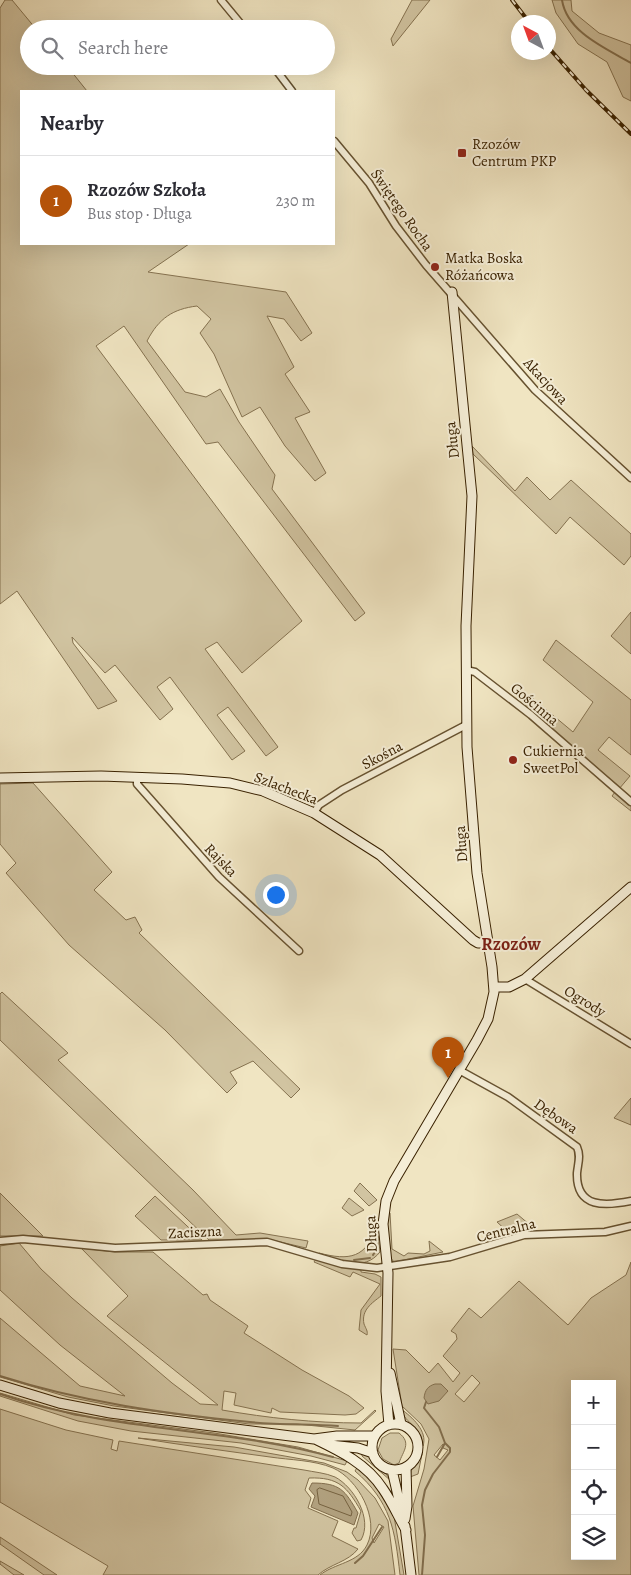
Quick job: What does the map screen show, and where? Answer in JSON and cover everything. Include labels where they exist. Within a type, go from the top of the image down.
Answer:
[{"type":"street","points":[[221,0],[238,20]]},
{"type":"street","points":[[280,75],[291,90]]},
{"type":"street","name":"Świętego Rocha","points":[[335,142],[369,184],[396,226],[452,292]]},
{"type":"street","name":"Akacjowa","points":[[452,292],[535,390],[631,478]]},
{"type":"street","name":"Długa","points":[[388,1424],[388,1268],[382,1224],[389,1191],[488,1019],[494,987],[477,873],[466,725],[472,496],[452,292]]},
{"type":"street","name":"Gościnna","points":[[466,670],[475,672],[531,715],[631,802]]},
{"type":"street","name":"Skośna","points":[[314,813],[319,805],[342,790],[466,725]]},
{"type":"street","name":"Szlachecka","points":[[0,778],[16,776],[136,778],[230,783],[262,791],[314,813],[380,855],[473,940],[487,943]]},
{"type":"street","name":"Rajska","points":[[136,778],[137,784],[208,865],[299,951]]},
{"type":"street","points":[[494,987],[509,987],[525,979],[631,887]]},
{"type":"street","name":"Ogrody","points":[[525,979],[631,1044]]},
{"type":"street","name":"Dębowa","points":[[459,1070],[508,1097],[577,1147],[580,1158],[578,1182],[583,1196],[588,1200],[611,1205],[631,1200]]},
{"type":"street","name":"Centralna","points":[[388,1268],[450,1257],[524,1235],[604,1232],[631,1226]]},
{"type":"street","name":"Zaciszna","points":[[0,1241],[23,1239],[115,1248],[267,1242],[342,1264],[370,1268],[388,1268]]},
{"type":"street","name":"Długa","points":[[388,1366],[401,1424]]},
{"type":"street","points":[[0,1385],[59,1403],[110,1413],[314,1439],[337,1436],[375,1436]]},
{"type":"street","points":[[328,1445],[358,1448],[373,1453],[381,1464],[392,1470],[406,1467],[416,1458],[418,1444],[413,1431],[401,1424],[388,1424],[375,1436],[373,1453]]},
{"type":"street","points":[[314,1439],[354,1460],[372,1474],[405,1525]]},
{"type":"street","points":[[405,1525],[407,1506],[406,1467]]},
{"type":"street","points":[[392,1470],[405,1525],[411,1575]]},
{"type":"shaded area","points":[[5,0],[12,0],[29,20],[20,20],[20,75],[74,75],[86,90],[20,90],[20,245],[188,245],[148,272],[286,292],[312,333],[301,341],[284,319],[267,316],[294,367],[285,374],[310,412],[295,418],[326,473],[315,481],[285,446],[260,407],[242,417],[214,354],[200,333],[211,319],[197,306],[188,307],[168,316],[156,326],[147,341],[185,392],[206,397],[220,389],[239,422],[275,475],[272,489],[365,613],[355,621],[218,442],[206,444],[124,326],[96,346],[302,621],[242,673],[217,642],[205,649],[278,747],[266,756],[228,707],[217,715],[245,751],[232,760],[170,677],[157,687],[173,709],[160,720],[115,665],[105,673],[72,637],[73,643],[117,701],[98,709],[17,591],[0,604],[0,8]]},
{"type":"shaded area","points":[[412,0],[430,0],[393,46],[391,39]]},
{"type":"shaded area","points":[[552,0],[571,0],[572,11],[599,33],[631,45],[631,101],[623,97],[607,62],[578,44],[556,13]]},
{"type":"shaded area","points":[[472,446],[515,491],[527,477],[550,500],[571,480],[631,534],[631,556],[624,565],[570,517],[556,534],[473,454]]},
{"type":"shaded area","points":[[631,612],[631,654],[611,636]]},
{"type":"shaded area","points":[[556,640],[631,700],[631,755],[609,737],[598,750],[630,776],[619,789],[522,706],[530,696],[573,732],[593,702],[543,660]]},
{"type":"shaded area","points":[[33,783],[112,872],[94,890],[126,920],[135,917],[142,930],[139,933],[300,1089],[291,1098],[253,1061],[230,1072],[237,1083],[227,1093],[165,1030],[69,945],[6,873],[16,863],[0,844],[0,784]]},
{"type":"shaded area","points":[[615,792],[631,804],[631,811],[612,796]]},
{"type":"shaded area","points":[[2,992],[68,1053],[58,1060],[193,1190],[236,1235],[260,1233],[308,1241],[306,1248],[272,1240],[209,1240],[0,1040],[0,994]]},
{"type":"shaded area","points":[[631,1098],[631,1125],[614,1118]]},
{"type":"shaded area","points":[[360,1183],[377,1200],[369,1206],[354,1191]]},
{"type":"shaded area","points":[[0,1193],[43,1236],[0,1236]]},
{"type":"shaded area","points":[[155,1196],[202,1240],[161,1240],[135,1216]]},
{"type":"shaded area","points":[[349,1198],[364,1210],[352,1216],[342,1208]]},
{"type":"shaded area","points":[[387,1211],[390,1213],[392,1249],[404,1256],[408,1253],[424,1254],[430,1251],[429,1241],[443,1252],[394,1262],[387,1245]]},
{"type":"shaded area","points":[[517,1214],[536,1230],[509,1233],[497,1222]]},
{"type":"shaded area","points":[[377,1226],[380,1252],[367,1262],[344,1262],[319,1255],[319,1253],[340,1257],[362,1251],[373,1237]]},
{"type":"shaded area","points":[[19,1243],[41,1269],[72,1298],[172,1383],[200,1404],[218,1405],[107,1316],[128,1296],[81,1248],[115,1252],[153,1252],[203,1295],[207,1294],[210,1300],[248,1326],[244,1333],[302,1370],[349,1396],[364,1408],[356,1414],[345,1415],[280,1412],[272,1408],[271,1413],[234,1405],[236,1393],[224,1391],[222,1410],[291,1420],[361,1423],[376,1411],[355,1430],[297,1424],[249,1424],[114,1406],[68,1397],[0,1377],[0,1318],[80,1386],[125,1396],[60,1345],[0,1290],[0,1246]]},
{"type":"shaded area","points":[[316,1259],[381,1277],[381,1296],[368,1307],[363,1319],[367,1335],[359,1330],[361,1310],[380,1284],[353,1272],[350,1277],[314,1262]]},
{"type":"shaded area","points":[[631,1262],[631,1575],[419,1575],[413,1506],[424,1469],[429,1439],[421,1424],[402,1406],[393,1349],[406,1350],[429,1373],[438,1363],[453,1382],[460,1373],[443,1356],[457,1339],[456,1334],[451,1331],[469,1308],[481,1318],[519,1281],[568,1325],[591,1298],[626,1275]],"holes":[[[472,1375],[480,1383],[464,1402],[455,1394]],[[443,1444],[443,1448],[448,1450],[440,1460],[434,1455]]]},
{"type":"shaded area","points":[[0,1393],[74,1415],[214,1433],[298,1447],[347,1461],[345,1465],[311,1456],[241,1443],[131,1431],[78,1421],[0,1396]]},
{"type":"shaded area","points":[[0,1409],[66,1430],[113,1440],[111,1449],[117,1451],[119,1441],[304,1470],[335,1477],[349,1488],[360,1504],[365,1523],[361,1540],[357,1541],[352,1533],[354,1528],[356,1528],[361,1511],[341,1485],[328,1479],[309,1478],[305,1490],[311,1498],[308,1508],[338,1521],[332,1536],[358,1549],[349,1557],[318,1575],[103,1575],[108,1566],[0,1502]]},
{"type":"shaded area","points":[[401,1409],[414,1420],[421,1430],[424,1440],[423,1446],[419,1433],[403,1415]]},
{"type":"shaded area","points":[[390,1433],[399,1433],[406,1444],[399,1463],[394,1465],[383,1459],[378,1450],[382,1438]]},
{"type":"shaded area","points":[[138,1438],[234,1447],[324,1463],[347,1472],[358,1480],[375,1498],[388,1521],[395,1575],[320,1575],[358,1556],[367,1545],[370,1535],[369,1512],[358,1490],[342,1473],[333,1468],[310,1462]],"holes":[[[379,1524],[384,1527],[374,1543],[372,1538]]]},
{"type":"shaded area","points":[[362,1453],[378,1465],[390,1480],[362,1456]]},
{"type":"shaded area","points":[[422,1454],[418,1474],[410,1477],[411,1470]]},
{"type":"shaded area","points":[[358,1466],[381,1491],[394,1516],[404,1575],[400,1575],[393,1530],[384,1506],[377,1494],[355,1471]]},
{"type":"shaded area","points":[[0,1537],[57,1575],[44,1575],[0,1544]]},
{"type":"shaded area","points":[[0,1561],[24,1575],[14,1575],[0,1564]]},
{"type":"water","points":[[441,1384],[448,1391],[439,1401],[428,1404],[424,1398],[425,1393],[429,1387]]},
{"type":"water","points":[[312,1483],[329,1484],[341,1489],[345,1493],[358,1513],[354,1525],[311,1507],[315,1496],[309,1489]]},
{"type":"waterway","points":[[562,0],[565,11],[579,30],[599,45],[631,63]]},
{"type":"waterway","points":[[373,1255],[376,1250],[375,1234]]},
{"type":"waterway","points":[[354,1260],[370,1258]]},
{"type":"waterway","points":[[0,1376],[61,1393],[155,1411],[261,1423],[338,1426]]},
{"type":"waterway","points":[[0,1394],[83,1416],[250,1440],[292,1447],[333,1457]]},
{"type":"waterway","points":[[426,1402],[424,1408],[439,1427],[445,1443],[437,1457]]},
{"type":"waterway","points":[[422,1575],[425,1535],[422,1505],[425,1490],[433,1474],[450,1452],[450,1448],[445,1443]]},
{"type":"waterway","points":[[355,1563],[363,1556],[382,1527]]},
{"type":"railway","points":[[512,0],[524,15]]},
{"type":"railway","points":[[556,56],[586,90],[631,134]]},
{"type":"place","name":"Rzozów Centrum PKP","points":[[462,153]]},
{"type":"place","name":"Matka Boska Różańcowa","points":[[435,267]]},
{"type":"place","name":"Cukiernia SweetPol","points":[[513,760]]},
{"type":"place","name":"Rzozów Szkoła","points":[[448,1078]]},
{"type":"district","name":"Rzozów","points":[[511,944]]}]
